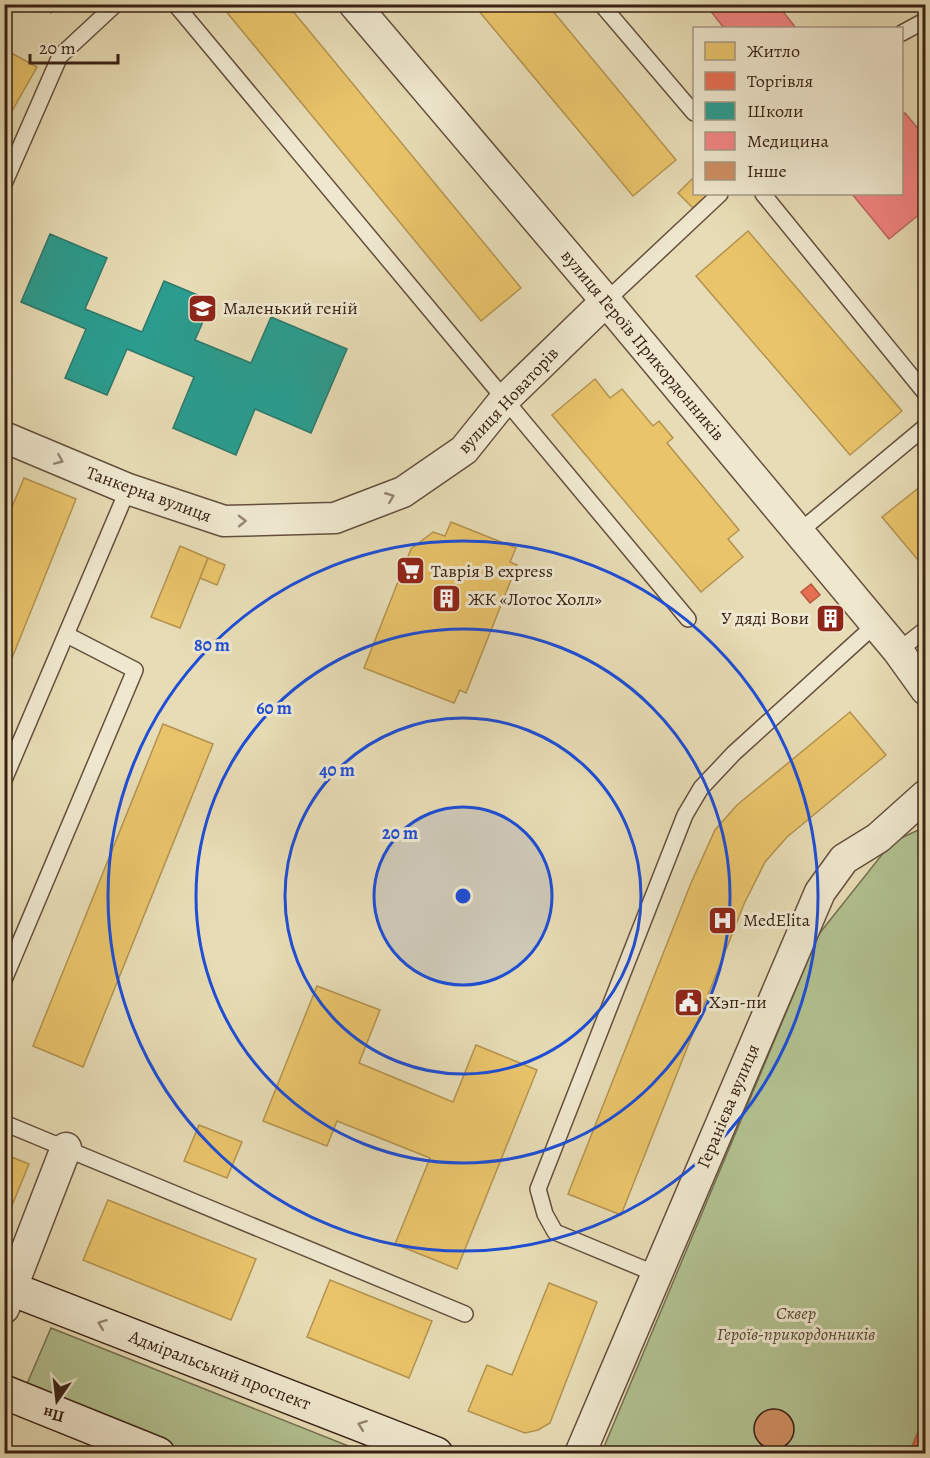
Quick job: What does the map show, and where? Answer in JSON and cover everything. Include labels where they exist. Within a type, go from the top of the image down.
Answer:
[{"type":"main road","name":"Адміральський проспект","points":[[7,1295],[436,1454]]},
{"type":"main road","points":[[4,1392],[158,1454]]},
{"type":"street","name":"вулиця Героїв Прикордонників","points":[[354,4],[606,300],[876,624],[926,690]]},
{"type":"street","name":"вулиця Новаторів","points":[[336,519],[403,492],[464,450],[505,399],[606,300]]},
{"type":"street","name":"Танкерна вулиця","points":[[4,437],[128,489],[224,521],[336,519]]},
{"type":"street","name":"Геранієва вулиця","points":[[580,1454],[820,892],[844,859],[878,838],[926,795]]},
{"type":"street","points":[[7,1295],[66,1148]]},
{"type":"lane","points":[[4,184],[60,56],[116,4]]},
{"type":"lane","points":[[175,4],[688,619]]},
{"type":"lane","points":[[601,4],[693,112]]},
{"type":"lane","points":[[903,32],[926,20]]},
{"type":"lane","points":[[606,300],[719,195]]},
{"type":"lane","points":[[764,195],[926,394]]},
{"type":"lane","points":[[799,532],[926,426]]},
{"type":"lane","points":[[4,780],[128,489]]},
{"type":"lane","points":[[656,1274],[555,1232],[545,1214],[538,1189],[685,815],[701,788],[734,753],[876,624]]},
{"type":"lane","points":[[898,651],[926,629]]},
{"type":"lane","points":[[4,980],[135,669],[67,635]]},
{"type":"lane","points":[[4,1124],[465,1314]]},
{"type":"green space","name":"Сквер Героїв-прикордонників","points":[[925,827],[925,1453],[601,1454],[819,934],[892,842]]},
{"type":"green space","points":[[51,1328],[366,1453],[173,1453],[23,1393]]},
{"type":"building: Житло","points":[[44,4],[62,4],[51,13]]},
{"type":"building: Житло","points":[[220,4],[287,4],[521,288],[481,321]]},
{"type":"building: Житло","points":[[473,4],[547,4],[676,160],[633,196]]},
{"type":"building: Житло","points":[[4,49],[37,67],[4,125]]},
{"type":"building: Житло","points":[[693,178],[693,195],[707,195],[693,208],[678,193]]},
{"type":"building: Житло","points":[[748,231],[902,411],[850,455],[696,276]]},
{"type":"building: Житло","points":[[595,379],[610,398],[622,389],[653,426],[659,421],[673,438],[667,443],[739,530],[728,539],[743,557],[701,592],[552,415]]},
{"type":"building: Житло","points":[[24,478],[76,499],[4,678],[4,526]]},
{"type":"building: Житло","points":[[926,482],[926,553],[918,560],[882,517]]},
{"type":"building: Житло","name":"ЖК «Лотос Холл»","points":[[451,522],[516,548],[510,562],[517,565],[466,693],[460,690],[454,703],[364,668],[411,549],[433,532],[445,536]]},
{"type":"building: Житло","points":[[180,546],[208,558],[180,628],[151,617]]},
{"type":"building: Житло","points":[[208,558],[225,565],[217,585],[200,578]]},
{"type":"building: Житло","points":[[850,712],[886,755],[787,837],[765,862],[744,904],[621,1215],[568,1194],[691,883],[715,830],[737,805]]},
{"type":"building: Житло","points":[[163,724],[213,744],[83,1067],[33,1046]]},
{"type":"building: Житло","points":[[317,986],[380,1010],[359,1063],[453,1102],[476,1045],[537,1070],[457,1269],[395,1244],[430,1158],[337,1121],[327,1146],[263,1121]]},
{"type":"building: Житло","points":[[199,1125],[242,1142],[227,1178],[184,1161]]},
{"type":"building: Житло","points":[[4,1154],[29,1164],[4,1225]]},
{"type":"building: Житло","points":[[108,1200],[256,1259],[231,1320],[83,1260]]},
{"type":"building: Житло","points":[[330,1280],[432,1321],[409,1378],[307,1337]]},
{"type":"building: Житло","points":[[549,1283],[597,1302],[550,1423],[538,1430],[525,1433],[468,1411],[487,1365],[512,1375]]},
{"type":"building: Торгівля","points":[[811,584],[820,595],[810,603],[801,592]]},
{"type":"building: Торгівля","name":"У дяді Вови","points":[[828,606],[842,621],[833,630],[819,614]]},
{"type":"building: Торгівля","points":[[926,1412],[926,1454],[909,1454]]},
{"type":"building: Школи","points":[[50,234],[107,258],[85,309],[142,332],[164,281],[212,301],[195,340],[251,363],[271,317],[347,349],[311,433],[255,409],[236,455],[173,428],[194,377],[127,349],[107,395],[65,378],[86,329],[21,302]]},
{"type":"building: Медицина","points":[[705,4],[777,4],[795,27],[723,27]]},
{"type":"building: Медицина","points":[[905,113],[926,138],[926,209],[889,239],[853,195],[903,195],[903,114]]},
{"type":"building: Інше","points":[[774,1409],[788,1415],[794,1429],[788,1443],[774,1449],[760,1443],[754,1429],[760,1415]]},
{"type":"place","name":"Маленький геній","points":[[202,308]]},
{"type":"place","name":"Таврія В express","points":[[410,571]]},
{"type":"place","name":"ЖК «Лотос Холл»","points":[[447,599]]},
{"type":"place","name":"У дяді Вови","points":[[830,618]]},
{"type":"place","name":"MedElita","points":[[722,920]]},
{"type":"place","name":"Хэп-пи","points":[[688,1002]]}]
